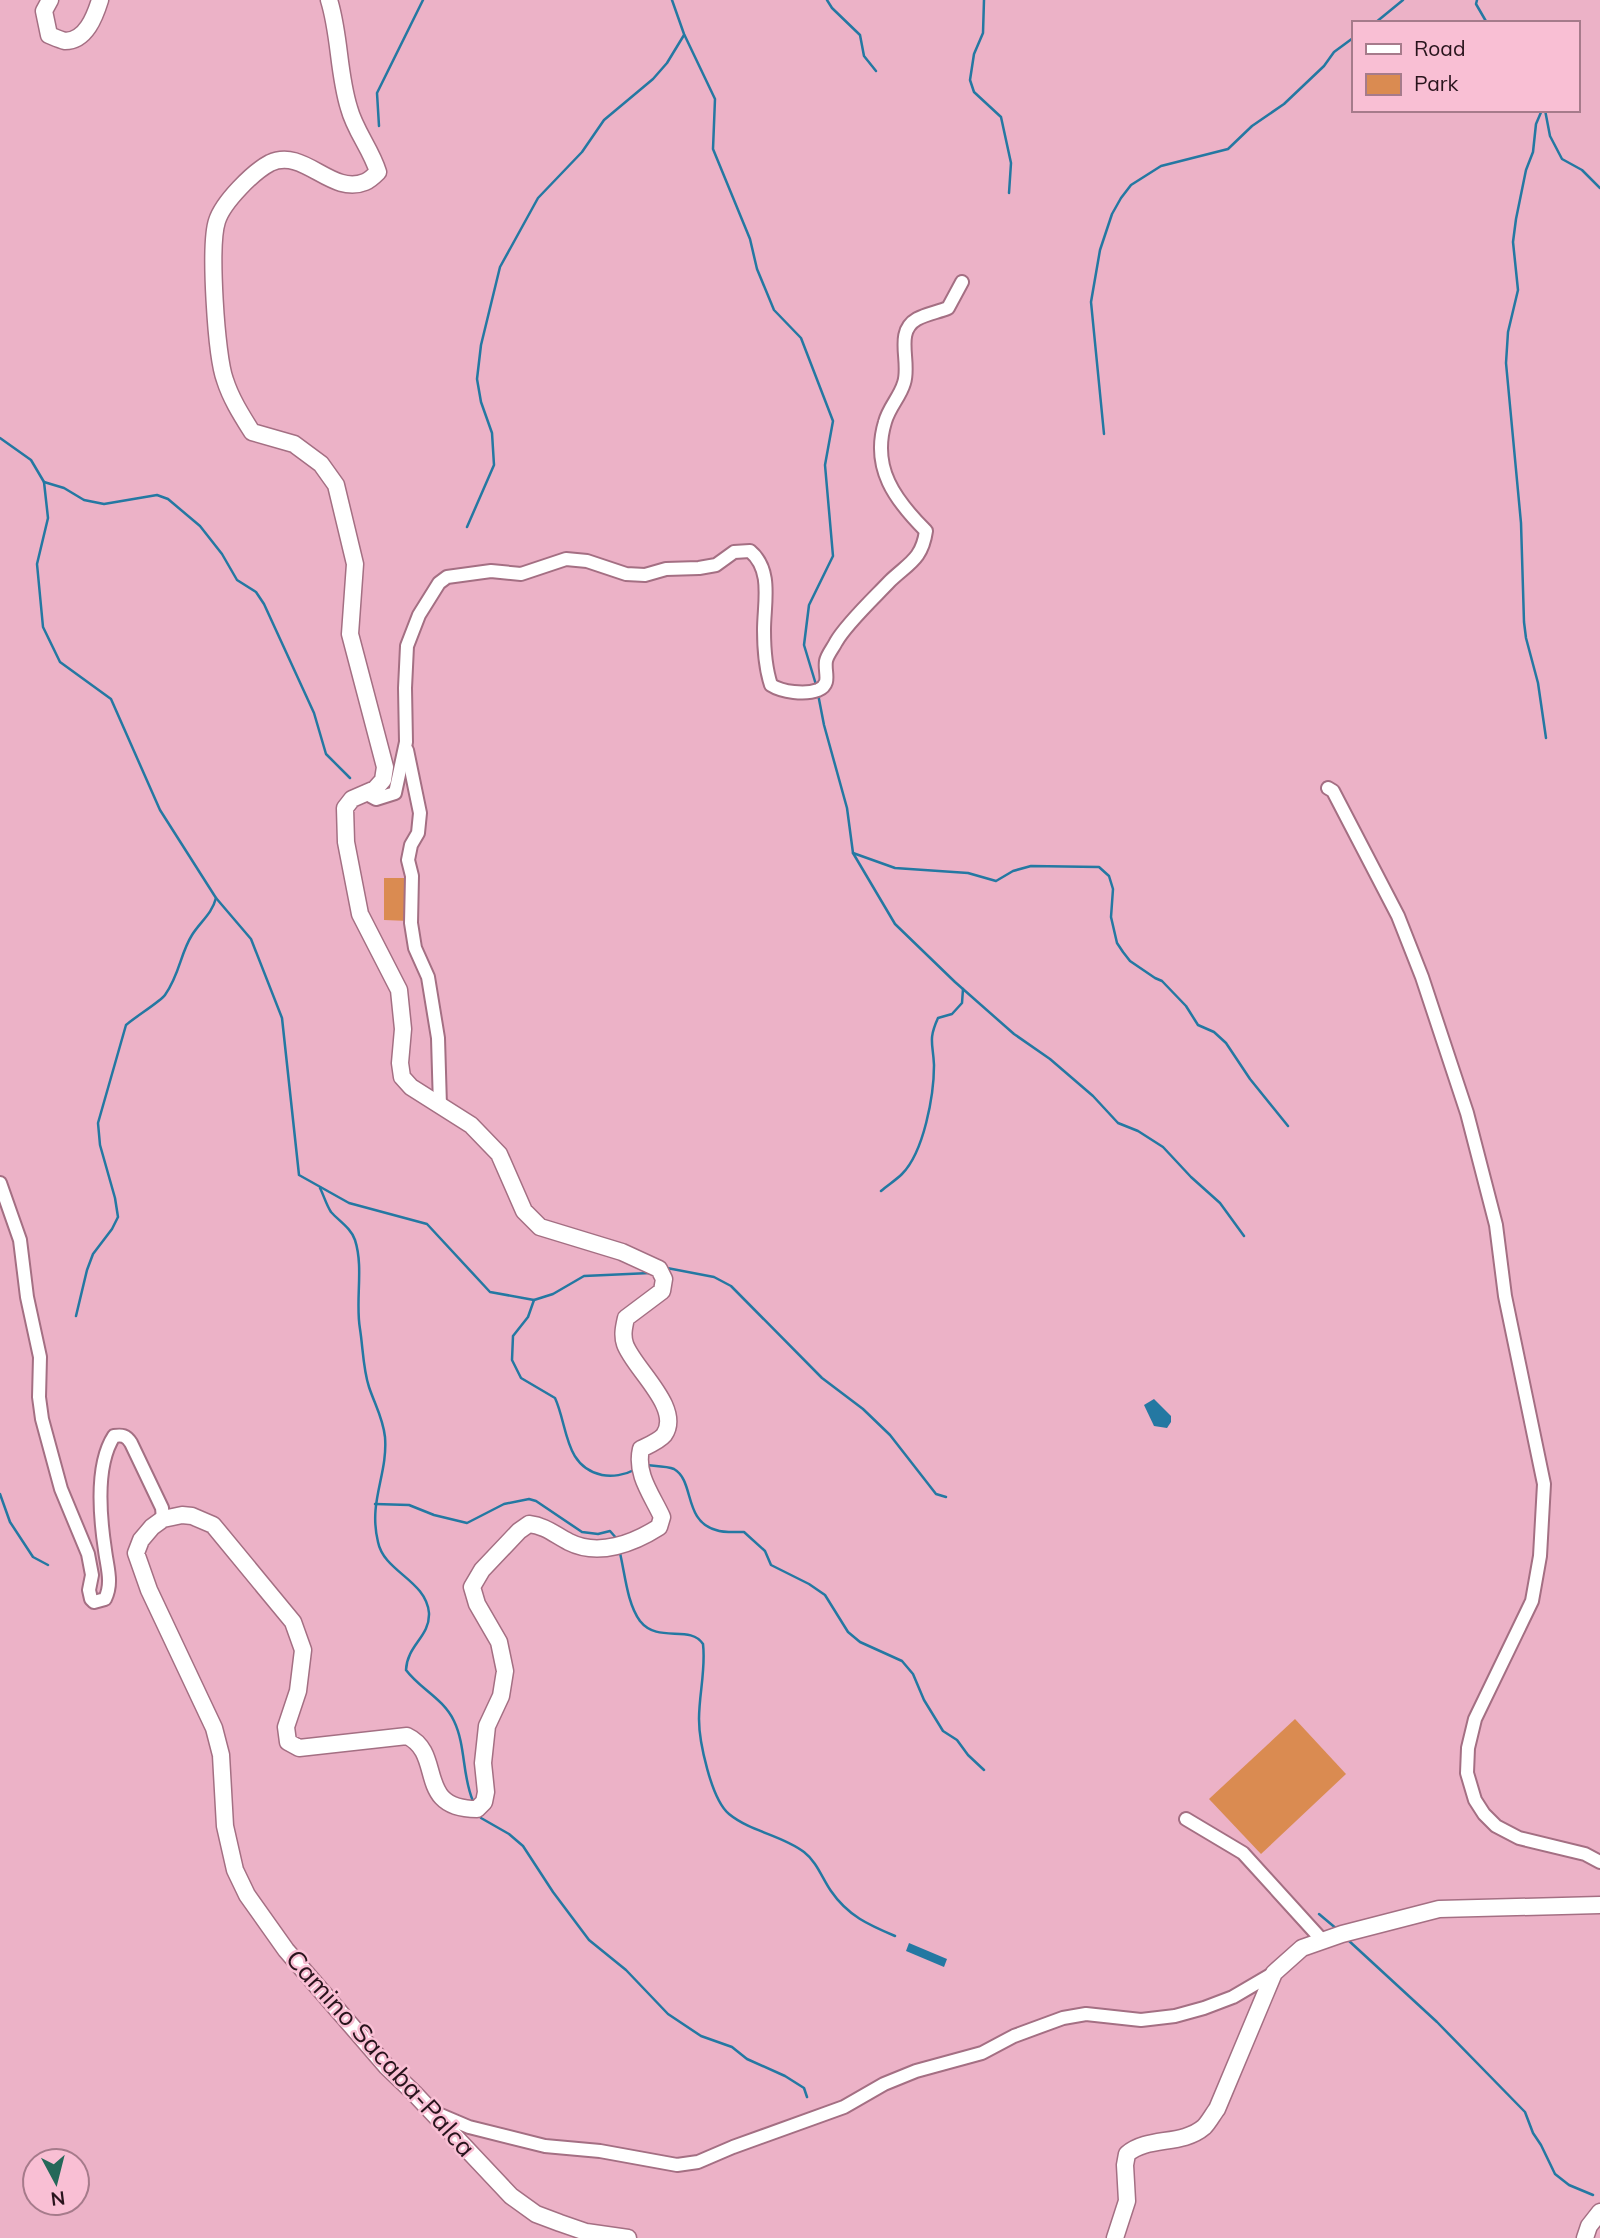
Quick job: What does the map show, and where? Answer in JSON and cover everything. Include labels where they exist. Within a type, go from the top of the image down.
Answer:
[{"type":"street","points":[[50,0],[44,11],[49,35],[65,41],[78,37],[86,30],[94,19],[100,0]]},
{"type":"street","points":[[0,1183],[20,1240],[27,1297],[40,1357],[39,1397],[42,1419],[61,1489],[92,1567],[89,1590],[91,1599],[94,1602],[105,1599],[109,1582],[100,1503],[107,1446],[114,1436],[121,1435],[127,1437],[131,1443],[162,1508],[163,1519],[192,1516],[212,1525],[293,1622],[303,1650],[298,1691],[286,1727],[288,1742],[299,1748],[407,1736],[417,1741],[426,1753],[433,1786],[447,1801],[462,1809],[477,1809],[484,1802],[486,1727],[501,1696],[505,1671],[499,1643],[472,1593],[474,1580],[519,1531],[529,1524],[542,1525],[570,1543],[584,1548],[619,1546],[640,1539],[659,1527],[662,1517],[643,1482],[638,1461],[641,1449],[663,1437],[668,1426],[667,1410],[626,1348],[622,1335],[626,1318],[663,1292],[664,1279],[659,1269],[622,1252],[540,1227],[524,1211],[499,1154],[471,1125],[411,1087],[402,1077],[400,1063],[403,1029],[399,990],[360,914],[346,842],[345,808],[352,799],[375,789],[383,779],[385,767],[350,634],[355,564],[336,485],[321,464],[294,444],[252,432],[236,406],[224,378],[218,330],[213,245],[217,221],[232,195],[271,163],[295,160],[343,184],[365,182],[378,172],[373,153],[349,109],[337,25],[329,0]]},
{"type":"street","points":[[440,1106],[441,1074],[434,1013],[428,977],[415,947],[411,923],[412,876],[408,859],[411,845],[418,834],[420,813],[406,742],[405,688],[407,646],[419,615],[439,583],[447,577],[466,573],[491,571],[522,574],[566,559],[587,561],[626,574],[645,575],[666,569],[716,565],[734,552],[750,551],[758,558],[765,577],[765,656],[771,685],[781,691],[817,690],[828,678],[826,662],[839,638],[891,580],[916,560],[924,545],[926,531],[900,502],[881,464],[884,424],[891,405],[904,385],[907,369],[904,334],[910,323],[948,308],[962,282]]},
{"type":"street","points":[[365,793],[376,799],[395,793],[406,742]]},
{"type":"street","points":[[1328,788],[1333,790],[1398,916],[1422,977],[1467,1113],[1496,1225],[1505,1296],[1534,1424],[1544,1484],[1541,1556],[1532,1601],[1475,1719],[1468,1748],[1467,1773],[1475,1800],[1483,1814],[1496,1826],[1519,1838],[1585,1854],[1600,1862]]},
{"type":"street","name":"Camino Sacaba-Palca","points":[[163,1519],[141,1540],[136,1553],[149,1590],[214,1728],[221,1755],[225,1826],[235,1870],[247,1895],[286,1950],[387,2067],[511,2196],[561,2231],[628,2238]]},
{"type":"street","points":[[1186,1819],[1243,1853],[1321,1940]]},
{"type":"street","points":[[432,2112],[469,2127],[545,2146],[600,2151],[677,2165],[715,2156],[844,2107],[884,2084],[916,2071],[982,2053],[1014,2036],[1062,2018],[1086,2014],[1141,2020],[1175,2016],[1204,2008],[1233,1997],[1274,1973],[1302,1948],[1321,1940],[1439,1909],[1600,1905]]},
{"type":"street","points":[[1115,2238],[1127,2201],[1127,2154],[1143,2146],[1185,2137],[1205,2126],[1217,2109],[1274,1973]]},
{"type":"street","points":[[1585,2238],[1589,2226],[1600,2212]]},
{"type":"green space","points":[[384,878],[410,878],[409,921],[384,920]]},
{"type":"green space","points":[[1295,1719],[1346,1774],[1261,1854],[1209,1799]]},
{"type":"water","points":[[1154,1399],[1171,1416],[1167,1428],[1154,1426],[1144,1405]]},
{"type":"water","points":[[909,1943],[947,1959],[944,1967],[906,1951]]},
{"type":"waterway","points":[[379,126],[377,93],[423,0]]},
{"type":"waterway","points":[[672,0],[684,34],[715,99],[713,149],[750,239],[757,269],[774,310],[801,338],[833,421],[825,465],[833,556],[809,605],[804,645],[817,688]]},
{"type":"waterway","points":[[827,0],[860,35],[864,56],[876,71]]},
{"type":"waterway","points":[[984,0],[983,33],[974,54],[970,80],[974,92],[1001,117],[1011,163],[1009,193]]},
{"type":"waterway","points":[[1377,21],[1403,0]]},
{"type":"waterway","points":[[1477,0],[1476,4],[1486,21]]},
{"type":"waterway","points":[[467,527],[494,465],[492,433],[481,402],[477,379],[481,345],[500,267],[538,198],[582,152],[604,120],[653,79],[667,63],[684,35]]},
{"type":"waterway","points":[[1104,434],[1091,302],[1100,250],[1112,214],[1121,198],[1131,185],[1161,166],[1228,149],[1252,126],[1284,104],[1324,66],[1334,52],[1352,39]]},
{"type":"waterway","points":[[1541,112],[1536,124],[1533,152],[1526,170],[1516,219],[1513,242],[1518,290],[1508,332],[1506,363],[1521,523],[1524,622],[1538,683],[1546,738]]},
{"type":"waterway","points":[[1545,112],[1550,136],[1562,159],[1582,170],[1600,188]]},
{"type":"waterway","points":[[0,438],[31,460],[44,482],[48,518],[37,564],[43,627],[60,662],[111,699],[160,810],[216,898],[251,939],[282,1018],[299,1175],[349,1203],[427,1224],[490,1292],[534,1300],[553,1294],[584,1276],[650,1273]]},
{"type":"waterway","points":[[44,482],[64,488],[84,500],[104,504],[157,495],[168,499],[200,526],[222,554],[237,580],[256,592],[264,604],[314,713],[326,754],[350,778]]},
{"type":"waterway","points":[[818,694],[847,808],[853,853],[895,924],[1014,1034],[1050,1059],[1093,1096],[1118,1123],[1138,1131],[1163,1147],[1220,1203],[1244,1236]]},
{"type":"waterway","points":[[853,853],[895,868],[968,873],[996,881],[1013,871],[1031,866],[1099,867],[1109,876],[1113,889],[1111,917],[1117,943],[1123,952],[1130,961],[1162,981],[1186,1006],[1198,1025],[1214,1032],[1226,1043],[1250,1079],[1288,1126]]},
{"type":"waterway","points":[[76,1316],[93,1254],[118,1217],[100,1145],[98,1123],[126,1025],[165,995],[188,942],[212,909],[216,898]]},
{"type":"waterway","points":[[881,1191],[910,1164],[922,1138],[932,1092],[933,1032],[938,1018],[952,1014],[962,1003],[963,989]]},
{"type":"waterway","points":[[320,1188],[331,1212],[353,1236],[358,1251],[359,1318],[364,1366],[385,1437],[384,1464],[375,1514],[378,1542],[388,1561],[421,1592],[429,1613],[426,1629],[410,1654],[406,1670],[444,1706],[454,1721],[473,1801]]},
{"type":"waterway","points":[[667,1268],[714,1277],[731,1286],[822,1378],[863,1409],[890,1435],[936,1494],[946,1497]]},
{"type":"waterway","points":[[534,1300],[528,1317],[513,1336],[512,1360],[521,1378],[555,1398],[569,1444],[580,1464],[590,1471],[606,1476],[634,1470]]},
{"type":"waterway","points":[[646,1465],[674,1469],[685,1482],[698,1518],[706,1525],[722,1532],[744,1532],[765,1551],[771,1565],[825,1595],[848,1632],[860,1642],[902,1661],[913,1674],[924,1700],[943,1731],[957,1740],[984,1770]]},
{"type":"waterway","points":[[0,1494],[10,1522],[33,1557],[48,1565]]},
{"type":"waterway","points":[[375,1504],[409,1505],[434,1515],[467,1523],[504,1504],[529,1499],[582,1532],[598,1534],[610,1531],[617,1539]]},
{"type":"waterway","points":[[620,1553],[629,1597],[640,1621],[647,1628],[664,1633],[690,1635],[703,1644],[700,1729],[707,1769],[723,1807],[738,1820],[804,1852],[845,1907],[868,1924],[895,1936]]},
{"type":"waterway","points":[[479,1813],[481,1818],[509,1834],[523,1846],[589,1940],[626,1970],[668,2014],[701,2036],[732,2047],[747,2059],[785,2076],[804,2088],[807,2097]]},
{"type":"waterway","points":[[1319,1914],[1338,1930]]},
{"type":"waterway","points":[[1348,1940],[1437,2022],[1525,2112],[1555,2174],[1569,2185],[1593,2195]]}]
